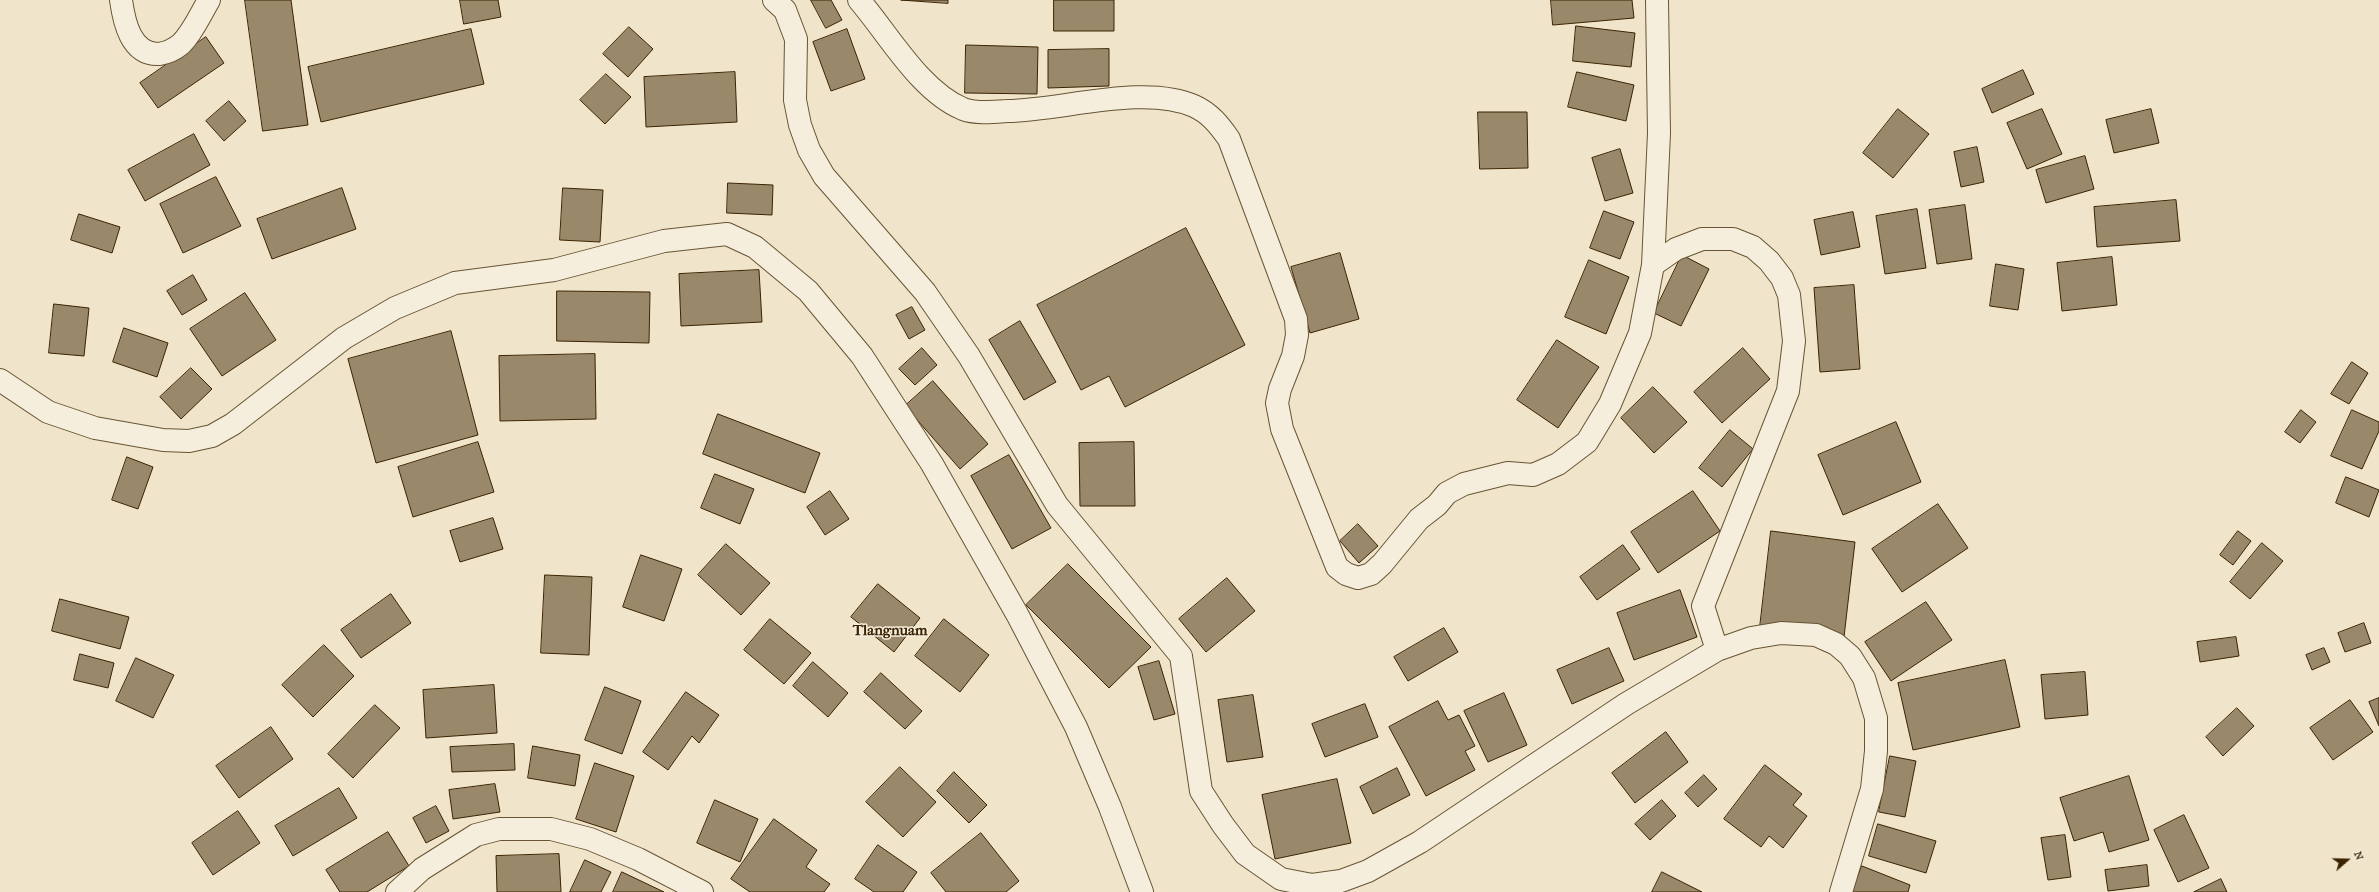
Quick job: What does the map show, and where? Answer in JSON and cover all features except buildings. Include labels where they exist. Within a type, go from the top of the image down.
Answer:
[{"type":"street","points":[[121,0],[130,35],[136,46],[150,54],[164,53],[180,45],[191,32],[209,0]]},
{"type":"street","points":[[774,0],[785,10],[796,39],[795,100],[800,125],[809,150],[824,176],[925,292],[969,356],[1057,505],[1181,656],[1201,791],[1223,826],[1245,854],[1281,878],[1312,885],[1341,881],[1368,871],[1420,842],[1626,704],[1717,650],[1751,638],[1781,633],[1816,635],[1836,644],[1850,656],[1864,678],[1876,718],[1876,751],[1872,789],[1840,892]]},
{"type":"street","points":[[860,0],[923,80],[943,99],[965,110],[1021,111],[1133,98],[1170,99],[1195,106],[1215,120],[1229,139],[1296,319],[1297,335],[1293,356],[1280,389],[1277,403],[1282,429],[1337,566],[1346,574],[1358,578],[1371,574],[1382,564],[1418,519],[1437,505],[1448,493],[1464,484],[1508,473],[1533,475],[1558,464],[1587,442],[1610,404],[1640,333],[1653,265],[1659,133],[1657,0]]},
{"type":"street","points":[[0,380],[48,412],[95,428],[163,440],[189,441],[212,436],[233,424],[344,338],[395,308],[455,284],[554,270],[664,241],[727,234],[755,247],[808,292],[862,356],[932,464],[1017,614],[1076,727],[1110,807],[1142,892]]},
{"type":"street","points":[[1653,265],[1676,249],[1702,239],[1733,239],[1753,247],[1769,261],[1782,278],[1789,295],[1794,341],[1788,391],[1702,606],[1717,650]]},
{"type":"street","points":[[397,892],[422,869],[476,835],[499,829],[551,829],[590,839],[638,859],[702,892]]},
{"type":"district","name":"Tlangnuam","points":[[890,631]]}]
